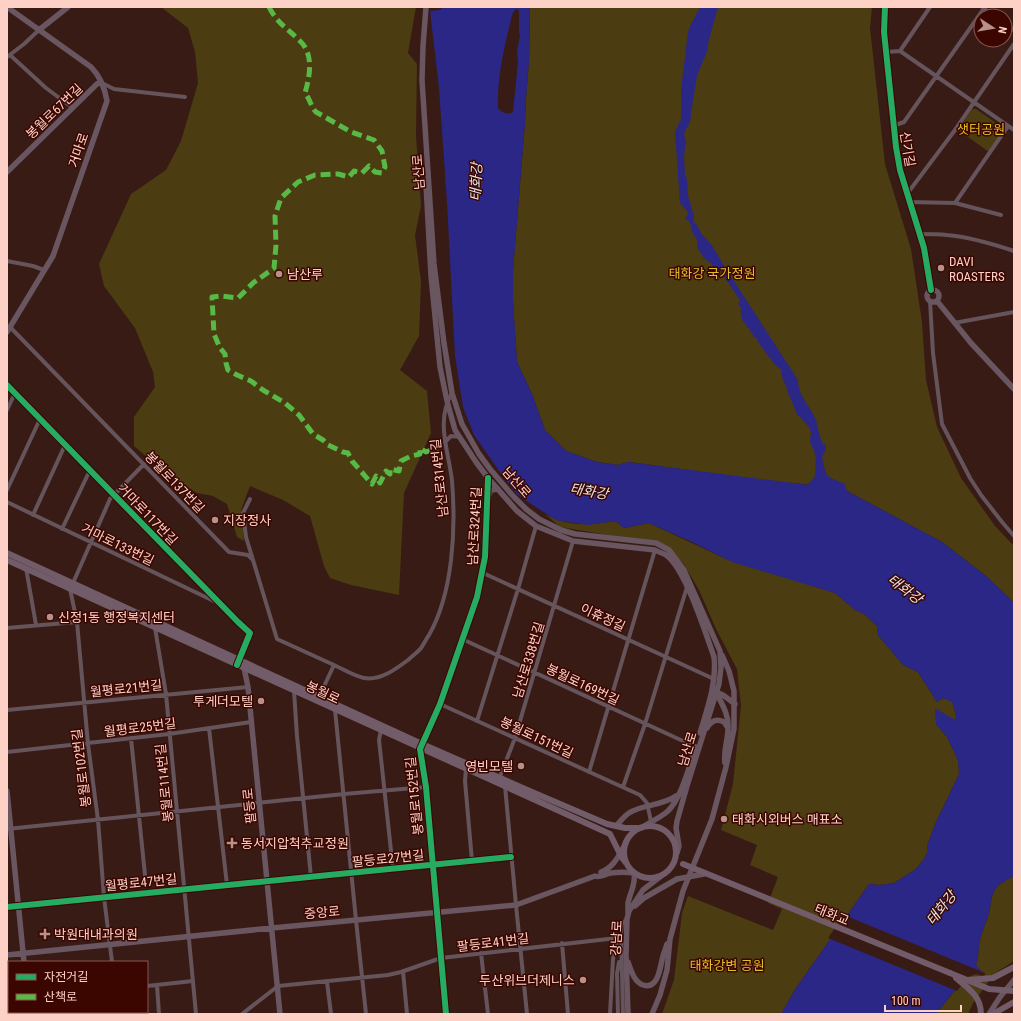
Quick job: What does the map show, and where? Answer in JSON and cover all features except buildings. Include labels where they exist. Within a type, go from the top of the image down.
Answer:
[{"type":"main road","name":"거마로","points":[[7,7],[90,67],[95,72],[105,91],[107,102],[53,256],[7,332]]},
{"type":"main road","points":[[39,30],[68,7]]},
{"type":"main road","name":"남산로","points":[[423,7],[419,67],[431,276],[440,367],[446,401],[455,430],[488,478],[518,511],[536,526],[573,541],[655,550],[666,555],[674,563],[687,586],[714,657],[716,668],[713,694],[703,735],[677,821],[676,828],[679,846],[677,853]]},
{"type":"main road","name":"남산로","points":[[426,7],[422,80],[434,264],[452,393],[462,424],[479,454],[513,496],[534,516],[561,530],[575,534],[656,544],[669,550],[687,576],[720,651],[721,667],[696,747],[678,795],[668,810],[651,824]]},
{"type":"main road","name":"신기길","points":[[885,7],[884,32],[892,126],[900,170],[928,264],[931,290]]},
{"type":"main road","name":"봉월로67번길","points":[[7,172],[100,81]]},
{"type":"main road","points":[[934,301],[939,297],[939,293],[936,290],[931,290],[928,296],[1014,389]]},
{"type":"main road","name":"거마로117번길","points":[[7,385],[250,633],[238,662]]},
{"type":"main road","points":[[488,497],[491,490],[498,489]]},
{"type":"main road","points":[[7,553],[71,586]]},
{"type":"main road","name":"봉월로","points":[[7,560],[71,586],[155,628],[238,662],[244,668],[294,691],[318,699],[335,710],[421,746]]},
{"type":"main road","points":[[88,594],[499,780],[616,826],[640,828]]},
{"type":"main road","points":[[652,1014],[660,995],[666,970],[670,939],[683,891],[712,819],[726,767],[734,729],[734,691],[729,671],[720,651]]},
{"type":"main road","name":"팔등로","points":[[244,668],[248,687],[280,1014]]},
{"type":"main road","points":[[713,694],[723,695],[735,704]]},
{"type":"main road","points":[[713,694],[727,714],[728,728],[724,754],[726,767]]},
{"type":"main road","points":[[703,735],[710,722],[713,720],[721,720],[728,728]]},
{"type":"main road","points":[[499,780],[505,786],[610,834],[620,853],[626,863],[634,873],[647,879],[661,876],[671,869],[677,853],[674,841],[671,835],[660,827],[651,824],[640,828],[632,834],[626,843],[620,853],[614,863],[608,870],[595,876]]},
{"type":"main road","points":[[7,791],[9,829],[24,961]]},
{"type":"main road","points":[[616,826],[628,813],[636,809],[670,800],[678,795]]},
{"type":"main road","points":[[626,843],[624,856],[626,863]]},
{"type":"main road","name":"태화교","points":[[675,861],[981,986],[989,989],[1014,991]]},
{"type":"main road","name":"중앙로","points":[[7,955],[516,905],[595,876],[598,877],[619,872],[634,873]]},
{"type":"main road","points":[[628,916],[628,903],[634,887],[634,873]]},
{"type":"main road","points":[[628,916],[644,898],[676,879],[704,874]]},
{"type":"main road","name":"강남로","points":[[628,1014],[623,954],[628,916],[643,890],[661,876]]},
{"type":"main road","points":[[623,954],[636,980],[640,984],[646,986],[650,985],[655,982],[658,977],[664,951],[670,939]]},
{"type":"main road","points":[[966,980],[993,978],[1014,967]]},
{"type":"main road","points":[[950,973],[976,997],[980,1003],[981,1014]]},
{"type":"main road","points":[[989,1014],[992,1007],[1014,980]]},
{"type":"main road","points":[[993,1014],[1014,1002]]},
{"type":"street","points":[[900,51],[930,7]]},
{"type":"street","points":[[892,126],[904,122],[983,7]]},
{"type":"street","points":[[39,30],[8,56],[73,108]]},
{"type":"street","points":[[907,194],[974,103],[1014,44]]},
{"type":"street","points":[[886,52],[900,51],[1014,130]]},
{"type":"street","points":[[100,81],[114,90],[185,97]]},
{"type":"street","points":[[955,203],[1008,126]]},
{"type":"street","points":[[910,202],[955,203],[1001,215]]},
{"type":"street","points":[[919,234],[946,234],[958,236],[998,245],[1014,251]]},
{"type":"street","points":[[7,260],[44,270]]},
{"type":"street","points":[[934,301],[933,353],[942,424],[981,495],[1014,536]]},
{"type":"street","points":[[954,323],[1014,312]]},
{"type":"street","name":"봉월로137번길","points":[[10,326],[229,552],[248,556],[252,559]]},
{"type":"street","points":[[7,410],[15,393]]},
{"type":"street","name":"남산로314번길","points":[[334,665],[364,678],[383,676],[395,670],[421,648],[435,624],[444,599],[453,543],[454,516],[451,480],[443,423],[446,401],[452,393]]},
{"type":"street","points":[[7,490],[40,419]]},
{"type":"street","points":[[445,442],[451,436],[460,437]]},
{"type":"street","points":[[33,515],[65,445]]},
{"type":"street","points":[[71,586],[110,499],[144,464]]},
{"type":"street","points":[[62,529],[90,470]]},
{"type":"street","name":"남산로324번길","points":[[440,704],[477,597],[483,573],[488,478]]},
{"type":"street","points":[[250,499],[243,513],[246,537],[277,639],[334,665],[318,699]]},
{"type":"street","name":"거마로133번길","points":[[7,502],[221,604]]},
{"type":"street","points":[[477,721],[536,526]]},
{"type":"street","name":"남산로338번길","points":[[499,780],[515,738],[573,541]]},
{"type":"street","points":[[589,772],[655,550]]},
{"type":"street","points":[[26,568],[36,625]]},
{"type":"street","name":"이휴정길","points":[[483,573],[666,657],[714,681]]},
{"type":"street","name":"봉월로102번길","points":[[71,586],[85,703],[88,744],[98,820],[104,897],[112,961]]},
{"type":"street","points":[[623,788],[645,724],[687,586]]},
{"type":"street","points":[[7,628],[76,622]]},
{"type":"street","name":"봉월로114번길","points":[[155,628],[166,694],[190,936],[196,1014]]},
{"type":"street","name":"봉월로169번길","points":[[461,641],[497,655],[696,747]]},
{"type":"street","name":"월평로21번길","points":[[7,710],[248,687]]},
{"type":"street","points":[[294,691],[311,876]]},
{"type":"street","points":[[421,746],[440,704]]},
{"type":"street","name":"봉월로151번길","points":[[440,704],[640,795],[644,798],[648,807]]},
{"type":"street","points":[[335,710],[366,1014]]},
{"type":"street","name":"월평로25번길","points":[[7,752],[88,744],[251,722]]},
{"type":"street","points":[[209,728],[227,885]]},
{"type":"street","points":[[381,730],[379,740],[393,869]]},
{"type":"street","points":[[131,738],[145,875]]},
{"type":"street","name":"봉월로152번길","points":[[421,746],[446,1014]]},
{"type":"street","points":[[467,766],[465,781],[472,861]]},
{"type":"street","points":[[505,786],[527,1014]]},
{"type":"street","points":[[9,829],[304,798],[426,787]]},
{"type":"street","points":[[648,807],[651,824]]},
{"type":"street","name":"팔등로27번길","points":[[267,881],[511,857]]},
{"type":"street","name":"월평로47번길","points":[[7,907],[267,881]]},
{"type":"street","points":[[623,1014],[623,954],[621,932],[622,924],[628,916]]},
{"type":"street","points":[[610,1014],[613,959],[617,938],[621,932]]},
{"type":"street","name":"팔등로41번길","points":[[278,986],[388,975],[441,958],[617,938]]},
{"type":"street","points":[[562,944],[568,1014]]},
{"type":"street","points":[[481,953],[488,1014]]},
{"type":"street","points":[[618,1014],[617,974],[623,954]]},
{"type":"street","points":[[403,971],[407,1014]]},
{"type":"street","points":[[148,986],[193,981]]},
{"type":"street","points":[[327,982],[331,1014]]},
{"type":"street","points":[[157,985],[159,1014]]},
{"type":"street","points":[[242,1014],[278,986]]},
{"type":"green space","points":[[161,7],[416,7],[408,53],[417,64],[416,136],[421,206],[415,235],[421,281],[419,336],[400,370],[427,391],[431,433],[404,493],[399,595],[351,585],[330,578],[324,566],[310,516],[283,500],[250,486],[241,510],[244,541],[237,537],[227,504],[213,496],[197,493],[168,475],[134,446],[134,417],[155,387],[153,372],[135,328],[104,286],[99,264],[131,194],[166,170],[181,141],[198,83],[195,52],[188,28]]},
{"type":"green space","name":"태화강 국가정원","points":[[530,7],[872,7],[870,28],[885,164],[911,249],[922,322],[926,380],[937,427],[961,478],[995,526],[1014,546],[1014,603],[986,576],[942,542],[847,491],[812,485],[752,479],[628,462],[619,465],[597,462],[566,451],[545,430],[532,394],[517,362],[513,301],[513,270],[529,61]]},
{"type":"green space","name":"샛터공원","points":[[972,109],[976,109],[1002,127],[1003,131],[989,152],[958,130]]},
{"type":"green space","name":"태화강변 공원","points":[[545,514],[562,521],[579,524],[615,521],[624,528],[649,523],[724,558],[835,593],[855,610],[864,614],[877,626],[878,635],[903,665],[918,672],[937,702],[943,698],[952,701],[955,712],[955,721],[936,724],[947,737],[958,760],[959,774],[936,822],[927,846],[928,851],[924,859],[916,869],[894,883],[880,885],[869,884],[796,988],[781,1014],[662,1014],[674,980],[682,913],[688,896],[773,930],[782,909],[768,903],[778,877],[750,865],[757,845],[721,830],[733,784],[741,706],[737,669],[716,629],[699,590],[683,563],[669,550],[656,543],[560,527]]},
{"type":"green space","points":[[1014,876],[1014,961],[994,974],[973,1003],[968,1014],[936,1014],[976,964],[980,938],[989,913],[994,892],[1000,885]]},
{"type":"water","name":"태화강","points":[[443,7],[530,7],[529,61],[513,270],[513,301],[517,362],[532,394],[545,430],[566,451],[597,462],[618,465],[628,462],[808,485],[815,476],[816,460],[814,450],[810,442],[811,432],[809,427],[797,414],[782,377],[782,370],[775,365],[758,342],[757,338],[754,337],[743,321],[741,317],[741,308],[738,304],[740,301],[738,297],[720,271],[713,267],[712,264],[704,258],[697,247],[697,240],[691,230],[692,228],[689,221],[685,219],[688,214],[687,211],[680,203],[675,132],[681,119],[681,90],[688,32],[700,7],[718,7],[707,51],[697,76],[690,123],[684,134],[686,142],[684,156],[685,175],[687,179],[688,196],[694,216],[693,221],[711,244],[798,380],[802,396],[814,415],[823,444],[826,445],[826,449],[822,457],[826,473],[833,479],[845,484],[847,491],[942,542],[986,576],[1014,603],[1014,876],[1000,885],[993,895],[989,913],[979,942],[976,964],[983,974],[976,972],[967,975],[936,1014],[781,1014],[796,988],[869,884],[880,885],[894,883],[916,869],[924,859],[928,851],[927,846],[936,822],[959,774],[958,760],[947,737],[936,724],[935,708],[955,720],[955,711],[952,702],[943,698],[937,702],[918,672],[903,665],[878,635],[877,626],[864,614],[855,610],[835,593],[732,562],[649,523],[624,528],[615,521],[588,525],[556,520],[517,494],[474,435],[463,407],[455,356],[439,88],[430,11],[440,10]],"holes":[[[516,9],[519,10],[520,35],[517,51],[518,62],[513,112],[507,113],[498,108],[500,72],[513,12]]]},
{"type":"pier","points":[[844,915],[985,973],[985,975],[983,976],[976,974],[968,977],[957,991],[828,938]]},
{"type":"marked path","points":[[269,7],[283,26],[300,41],[307,52],[310,66],[305,93],[314,110],[351,132],[374,140],[382,151],[385,167],[382,173],[375,172],[369,166],[362,173],[354,171],[349,177],[338,174],[315,175],[298,182],[281,198],[275,216],[276,245],[274,268],[253,283],[238,298],[221,296],[212,297],[214,334],[220,348],[225,354],[228,370],[251,381],[285,403],[299,415],[313,434],[328,445],[348,453],[352,461],[372,484],[376,476],[380,483],[386,471],[390,474],[390,469],[399,471],[401,461],[411,456],[420,454],[420,448],[426,452],[431,450],[438,453]]},
{"type":"cycle path","points":[[885,7],[884,32],[896,147],[900,170],[924,248],[931,290]]},
{"type":"cycle path","points":[[7,385],[250,633],[237,665]]},
{"type":"cycle path","points":[[446,1014],[426,787],[420,749],[440,704],[477,597],[485,557],[488,478]]},
{"type":"cycle path","points":[[7,907],[511,857]]},
{"type":"place","name":"DAVI ROASTERS","points":[[941,268]]},
{"type":"place","name":"남산루","points":[[279,274]]},
{"type":"place","name":"지장정사","points":[[215,520]]},
{"type":"place","name":"신정1동 행정복지센터","points":[[50,617]]},
{"type":"place","name":"투게더모텔","points":[[261,701]]},
{"type":"place","name":"영빈모텔","points":[[521,766]]},
{"type":"place","name":"태화시외버스 매표소","points":[[724,819]]},
{"type":"place","name":"동서지압척추교정원","points":[[232,843]]},
{"type":"place","name":"박원대내과의원","points":[[45,934]]},
{"type":"place","name":"두산위브더제니스","points":[[583,980]]}]
